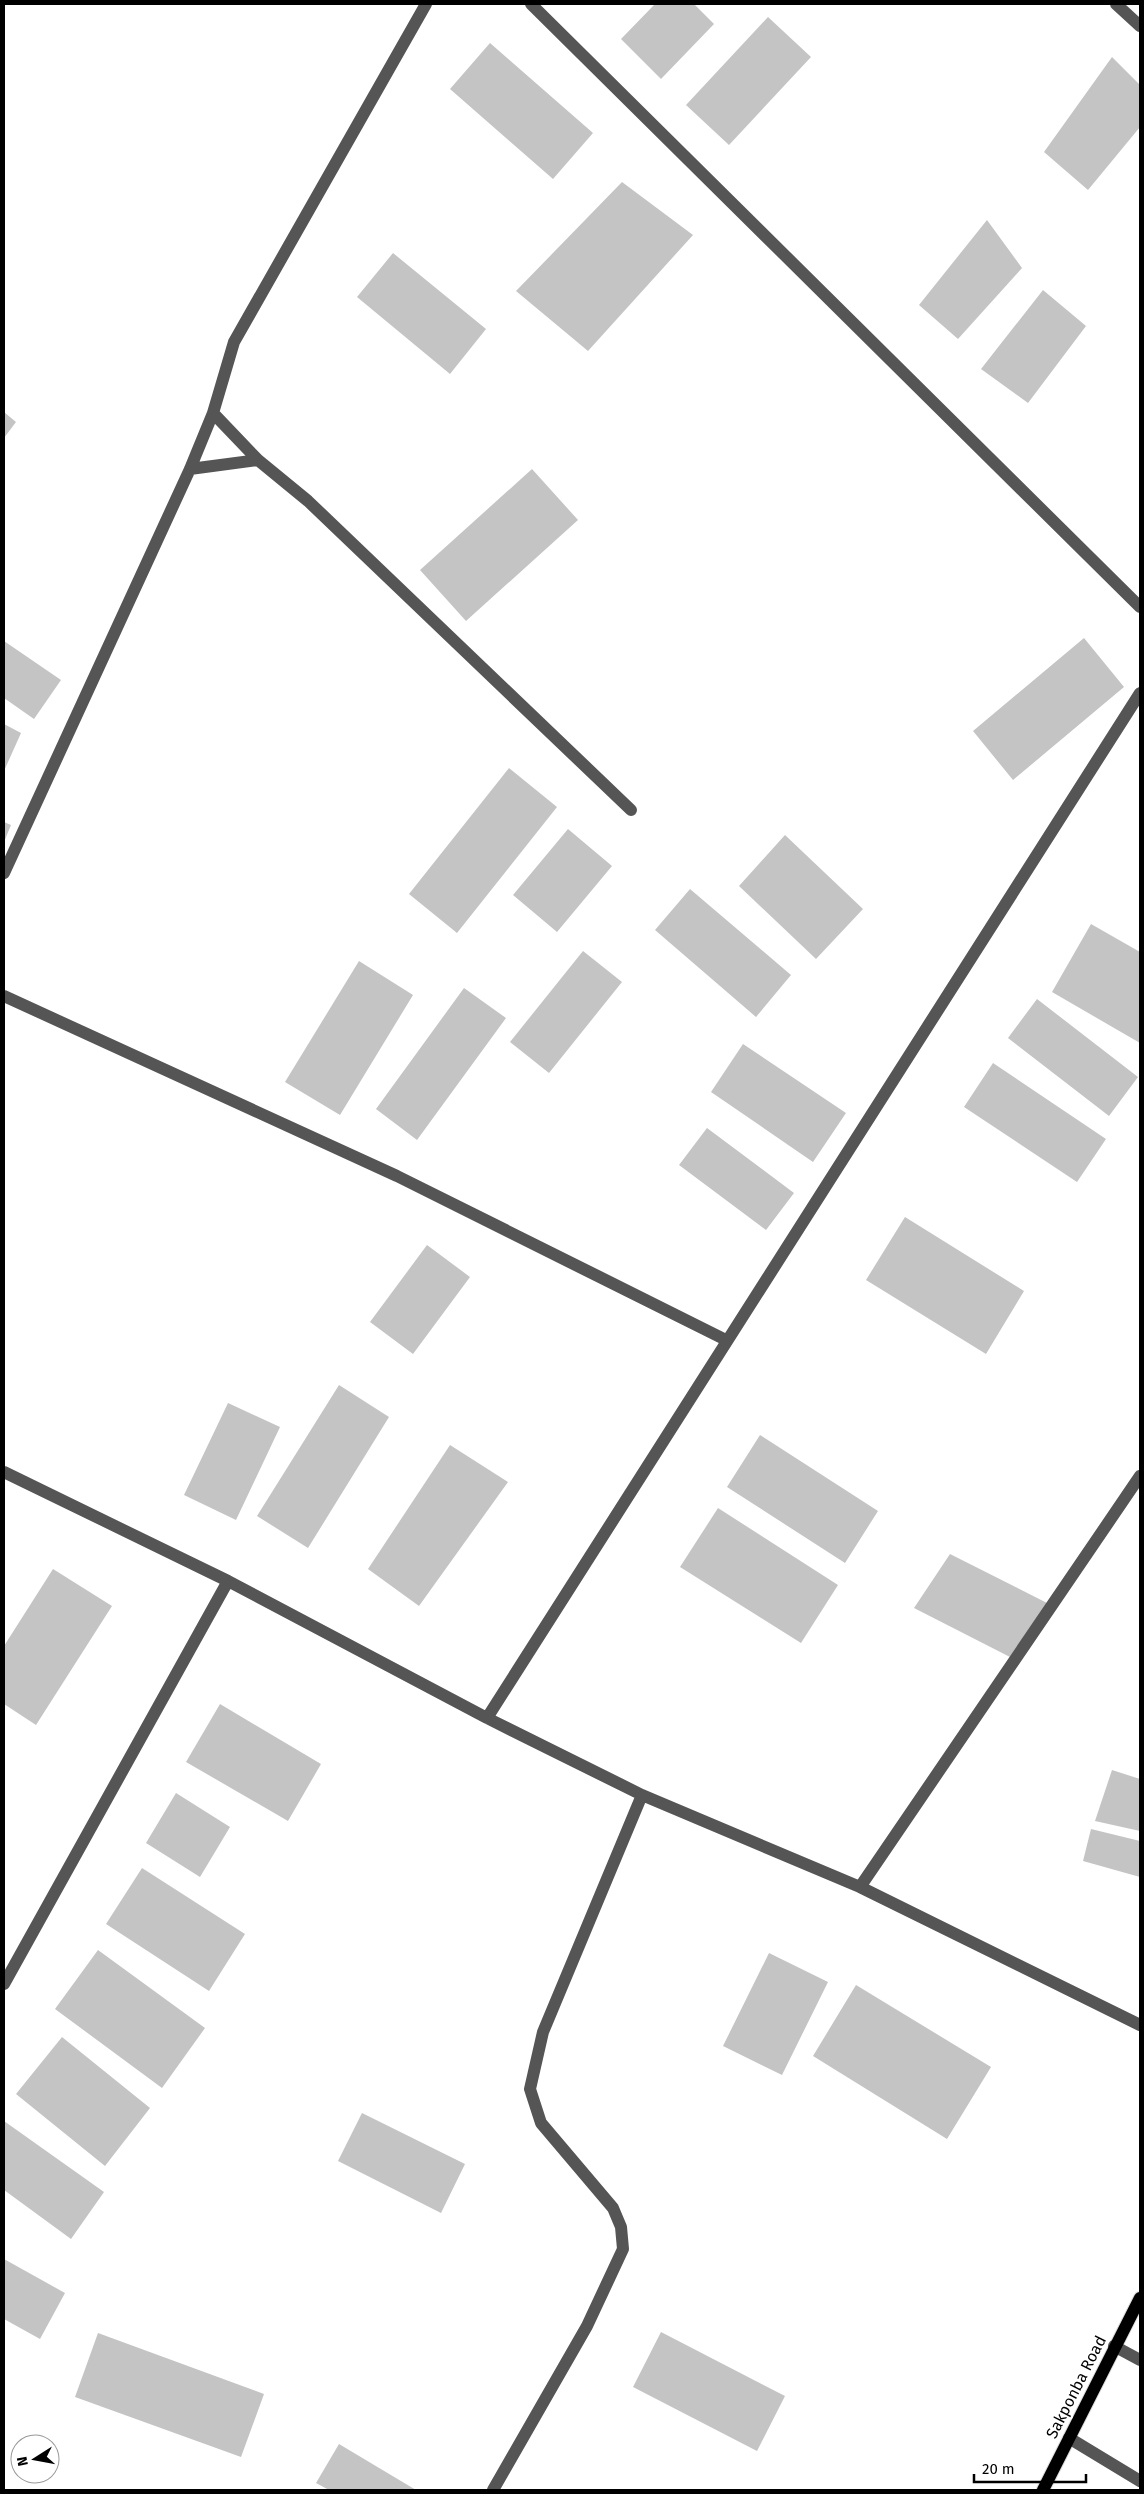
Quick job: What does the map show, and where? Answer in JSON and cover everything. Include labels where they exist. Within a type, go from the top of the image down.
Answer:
[{"type":"main road","name":"Sakponba Road","points":[[1043,2490],[1114,2346],[1140,2298]]},
{"type":"street","points":[[4,873],[190,470],[213,413],[234,342],[426,4]]},
{"type":"street","points":[[531,4],[1140,606]]},
{"type":"street","points":[[1116,4],[1140,26]]},
{"type":"street","points":[[213,413],[258,460],[308,502],[631,810]]},
{"type":"street","points":[[190,470],[258,460]]},
{"type":"street","points":[[487,1718],[1140,692]]},
{"type":"street","points":[[4,996],[397,1176],[726,1340]]},
{"type":"street","points":[[4,1472],[228,1581],[487,1718],[642,1796],[860,1887],[1140,2024]]},
{"type":"street","points":[[860,1887],[1140,1476]]},
{"type":"street","points":[[4,1984],[228,1581]]},
{"type":"street","points":[[492,2490],[587,2326],[622,2249],[621,2227],[612,2208],[541,2123],[530,2089],[543,2032],[642,1796]]},
{"type":"street","points":[[1114,2346],[1140,2360]]},
{"type":"street","points":[[1069,2438],[1140,2481]]},
{"type":"building","points":[[655,4],[694,4],[714,24],[661,79],[621,39]]},
{"type":"building","points":[[768,17],[811,57],[729,145],[686,105]]},
{"type":"building","points":[[490,43],[593,133],[553,179],[450,89]]},
{"type":"building","points":[[1112,57],[1140,85],[1140,127],[1088,190],[1044,152]]},
{"type":"building","points":[[622,182],[693,235],[588,351],[516,291]]},
{"type":"building","points":[[987,220],[1022,268],[958,339],[919,305]]},
{"type":"building","points":[[393,253],[486,329],[450,374],[357,297]]},
{"type":"building","points":[[1043,290],[1086,326],[1028,403],[981,369]]},
{"type":"building","points":[[4,412],[16,422],[4,438]]},
{"type":"building","points":[[532,469],[578,520],[466,621],[420,570]]},
{"type":"building","points":[[1084,638],[1124,687],[1013,780],[973,731]]},
{"type":"building","points":[[4,641],[61,680],[34,719],[4,698]]},
{"type":"building","points":[[4,724],[21,733],[4,771]]},
{"type":"building","points":[[509,768],[557,807],[457,933],[409,894]]},
{"type":"building","points":[[4,822],[11,825],[4,842]]},
{"type":"building","points":[[568,829],[612,866],[557,932],[513,895]]},
{"type":"building","points":[[785,835],[863,909],[816,959],[739,886]]},
{"type":"building","points":[[690,889],[791,975],[756,1017],[655,930]]},
{"type":"building","points":[[1091,924],[1140,952],[1140,1043],[1052,992]]},
{"type":"building","points":[[583,951],[622,982],[549,1073],[510,1042]]},
{"type":"building","points":[[359,961],[413,995],[340,1115],[285,1082]]},
{"type":"building","points":[[464,988],[506,1018],[417,1140],[376,1109]]},
{"type":"building","points":[[1037,999],[1138,1077],[1109,1116],[1008,1038]]},
{"type":"building","points":[[743,1044],[846,1113],[813,1162],[711,1092]]},
{"type":"building","points":[[993,1063],[1106,1139],[1077,1182],[964,1107]]},
{"type":"building","points":[[707,1128],[794,1193],[766,1230],[679,1165]]},
{"type":"building","points":[[905,1217],[1024,1291],[986,1354],[866,1280]]},
{"type":"building","points":[[427,1245],[470,1277],[413,1354],[370,1322]]},
{"type":"building","points":[[339,1385],[389,1417],[308,1548],[257,1516]]},
{"type":"building","points":[[228,1403],[280,1427],[236,1520],[184,1495]]},
{"type":"building","points":[[760,1435],[878,1511],[845,1563],[727,1487]]},
{"type":"building","points":[[450,1445],[508,1482],[419,1606],[368,1569]]},
{"type":"building","points":[[718,1508],[838,1585],[801,1643],[680,1567]]},
{"type":"building","points":[[950,1554],[1047,1603],[1010,1657],[914,1608]]},
{"type":"building","points":[[53,1569],[112,1606],[36,1725],[4,1704],[4,1646]]},
{"type":"building","points":[[220,1704],[321,1764],[288,1821],[186,1762]]},
{"type":"building","points":[[1112,1770],[1140,1779],[1140,1831],[1095,1821]]},
{"type":"building","points":[[176,1793],[230,1827],[200,1877],[146,1843]]},
{"type":"building","points":[[1091,1829],[1140,1841],[1140,1877],[1083,1861]]},
{"type":"building","points":[[142,1868],[245,1934],[209,1991],[106,1924]]},
{"type":"building","points":[[98,1950],[205,2028],[162,2088],[55,2009]]},
{"type":"building","points":[[769,1953],[828,1982],[782,2075],[723,2046]]},
{"type":"building","points":[[856,1985],[991,2067],[947,2139],[813,2056]]},
{"type":"building","points":[[62,2037],[150,2108],[105,2166],[16,2094]]},
{"type":"building","points":[[362,2113],[465,2164],[441,2213],[338,2161]]},
{"type":"building","points":[[4,2121],[104,2192],[71,2239],[4,2190]]},
{"type":"building","points":[[4,2259],[65,2293],[40,2339],[4,2319]]},
{"type":"building","points":[[661,2332],[785,2396],[757,2451],[633,2387]]},
{"type":"building","points":[[98,2333],[264,2394],[241,2457],[75,2397]]},
{"type":"building","points":[[339,2444],[416,2490],[329,2490],[316,2483]]}]
